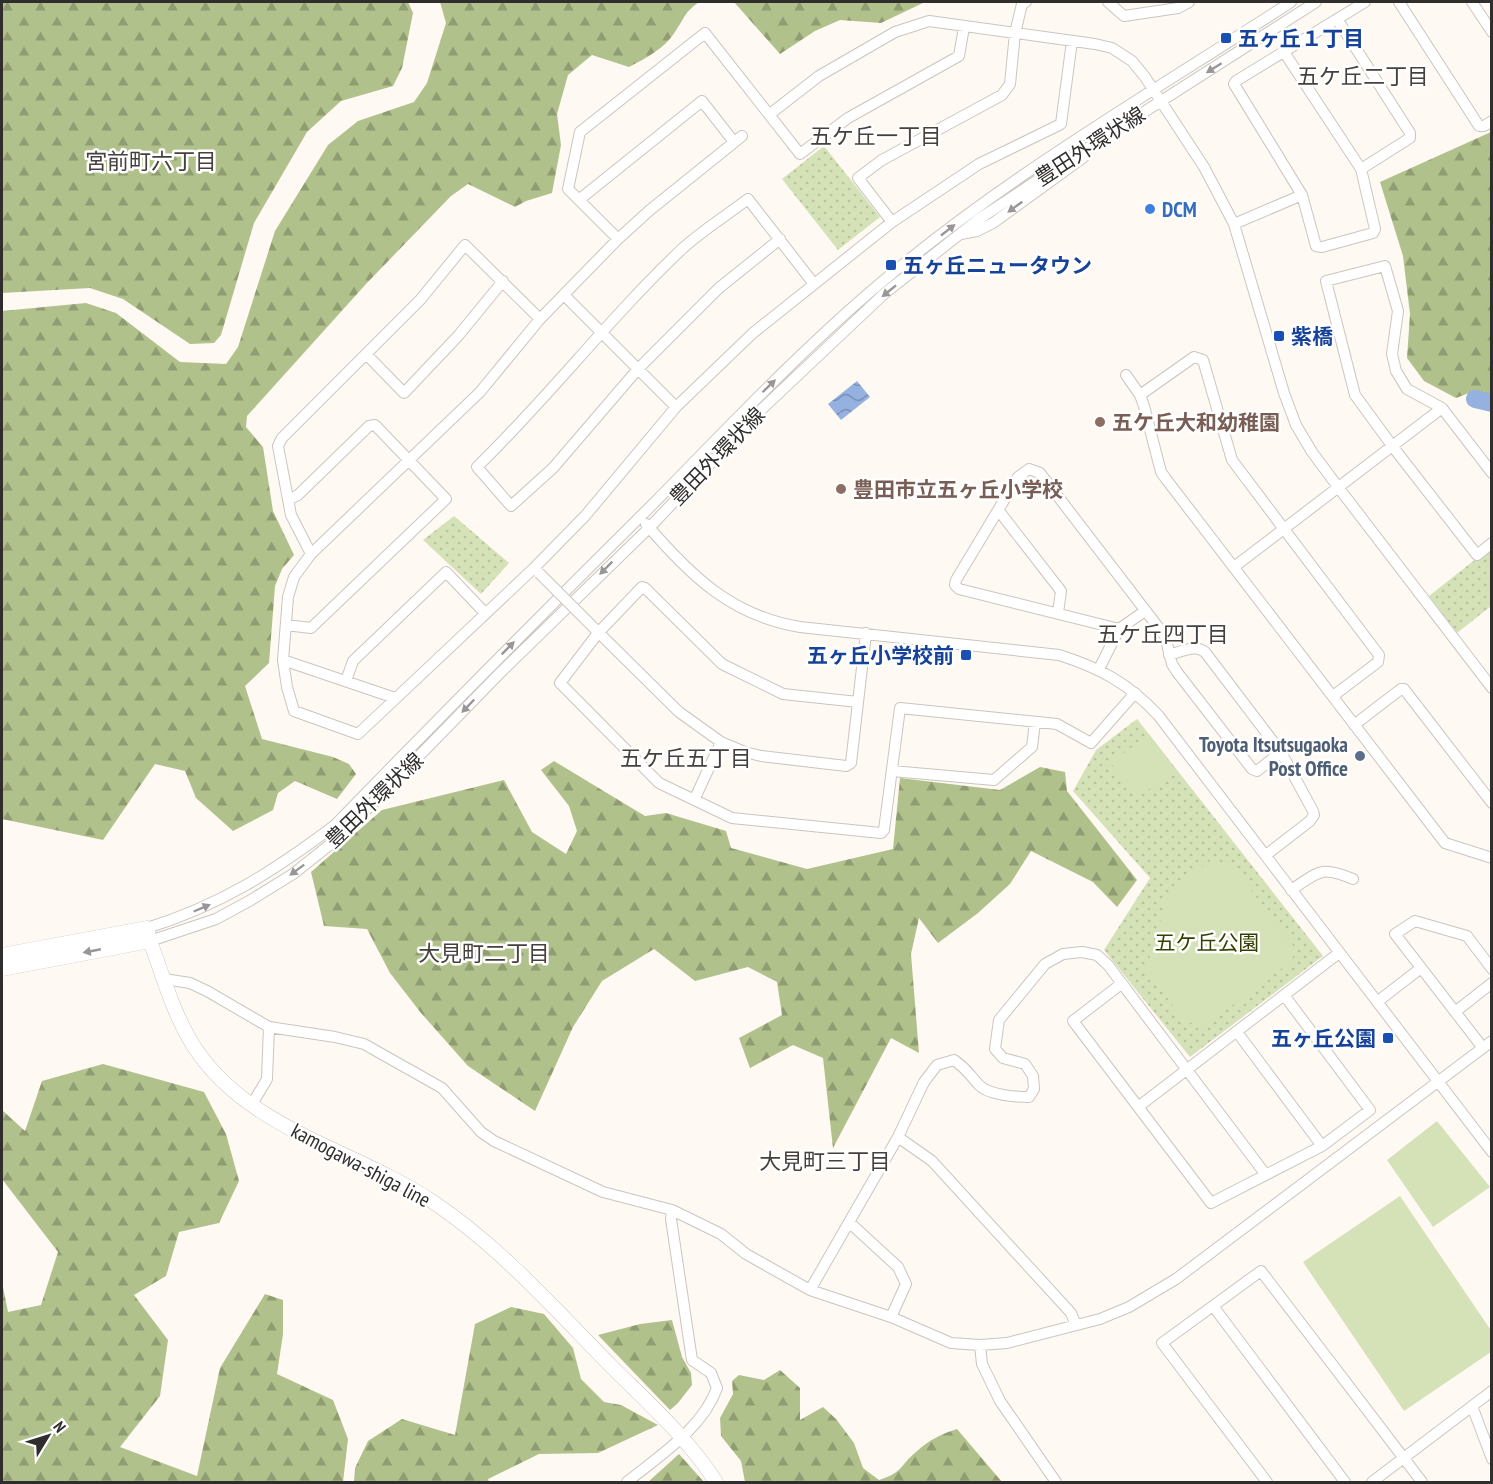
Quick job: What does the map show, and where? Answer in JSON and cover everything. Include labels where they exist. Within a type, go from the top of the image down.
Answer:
[{"type":"main road","points":[[2,955],[149,934]]},
{"type":"main road","points":[[2,969],[149,934]]},
{"type":"main road","name":"kamogawa-shiga line","points":[[149,934],[179,1019],[194,1046],[214,1072],[251,1106],[382,1172],[432,1201],[468,1227],[564,1318],[681,1437],[716,1482]]},
{"type":"street","points":[[892,222],[858,178],[882,160],[1002,95],[1010,84],[1015,33],[1022,4],[1026,2]]},
{"type":"street","points":[[1108,2],[1124,16],[1178,9],[1189,2]]},
{"type":"street","name":"豊田外環状線","points":[[149,934],[245,888],[285,863],[335,825],[639,517],[819,338],[878,285],[972,211],[1041,162],[1291,2]]},
{"type":"street","name":"豊田外環状線","points":[[149,934],[216,919],[293,874],[342,835],[502,671],[648,528],[763,408],[885,294],[960,234],[1016,194],[1316,2]]},
{"type":"street","points":[[1284,52],[1360,169],[1375,229],[1373,233],[1322,247],[1316,246],[1302,195],[1234,84],[1284,52],[1336,19],[1365,2]]},
{"type":"street","points":[[1399,2],[1479,126],[1484,126],[1491,121]]},
{"type":"street","points":[[1472,2],[1491,32]]},
{"type":"street","points":[[1336,19],[1410,134],[1410,138],[1360,169]]},
{"type":"street","points":[[770,114],[819,76],[895,32],[929,21],[1112,48],[1132,62],[1153,89],[1204,167],[1234,224],[1284,393],[1296,425],[1312,452],[1491,688]]},
{"type":"street","points":[[618,239],[568,189],[580,132],[705,33],[800,154],[848,118],[959,56],[964,27]]},
{"type":"street","points":[[580,199],[702,101],[738,139],[618,239],[540,319],[480,392],[311,554],[294,577],[288,597],[283,660],[286,687],[294,711],[358,734],[485,613],[537,571],[676,407],[753,333],[892,222],[979,164],[1061,124],[1072,41]]},
{"type":"street","points":[[1234,224],[1302,195]]},
{"type":"street","points":[[780,239],[719,288],[638,369],[553,468],[512,506],[477,467],[514,431],[602,332],[684,247],[748,199],[780,239],[814,284]]},
{"type":"street","points":[[311,554],[291,515],[278,446],[282,438],[420,300],[465,245],[540,319]]},
{"type":"street","points":[[1491,473],[1442,408],[1407,389],[1396,371],[1392,354],[1398,311],[1384,266],[1326,281],[1355,395],[1477,555],[1491,543]]},
{"type":"street","points":[[367,355],[404,393],[458,336],[502,281]]},
{"type":"street","points":[[564,296],[676,407]]},
{"type":"street","points":[[1140,395],[1194,357],[1203,360],[1229,455],[1379,656],[1378,662],[1333,696]]},
{"type":"street","points":[[1126,375],[1140,395],[1161,472],[1445,843],[1491,858]]},
{"type":"street","points":[[1234,567],[1442,408]]},
{"type":"street","points":[[286,626],[311,628],[446,499],[375,425],[369,426],[298,495],[288,500]]},
{"type":"street","points":[[1119,629],[959,589],[955,585],[1023,472],[1029,469],[1040,473],[1165,636],[1169,655],[1177,672],[1252,769],[1257,771],[1281,752]]},
{"type":"street","points":[[999,511],[1061,591],[1058,613]]},
{"type":"street","points":[[639,517],[705,586],[748,613],[785,625],[1059,655],[1099,669],[1135,693],[1158,716],[1266,855],[1491,1152]]},
{"type":"street","points":[[537,571],[679,712],[721,742],[760,756],[805,762],[849,765],[851,763],[866,633]]},
{"type":"street","points":[[346,681],[353,661],[446,572],[485,613]]},
{"type":"street","points":[[858,702],[783,694],[722,664],[642,587],[596,631],[561,681],[561,685],[659,783],[695,798],[732,818],[881,833],[884,830],[900,708],[1057,724],[1091,743],[1135,693]]},
{"type":"street","points":[[1099,669],[1119,629],[1145,611]]},
{"type":"street","points":[[1169,655],[1196,648],[1203,651],[1281,752],[1314,811],[1314,816],[1310,821],[1266,855]]},
{"type":"street","points":[[283,660],[395,698]]},
{"type":"street","points":[[1354,725],[1404,689],[1491,803]]},
{"type":"street","points":[[892,771],[994,780],[1032,747],[1035,722]]},
{"type":"street","points":[[695,798],[721,742]]},
{"type":"street","points":[[1292,890],[1325,870],[1353,879]]},
{"type":"street","points":[[164,979],[190,983],[269,1027],[364,1044],[442,1088],[481,1132],[494,1141],[603,1192],[672,1210],[720,1234],[746,1254],[810,1290],[891,1317],[951,1343],[980,1345],[1008,1343],[1100,1319],[1130,1307],[1176,1279],[1487,1044],[1455,1012],[1395,934],[1414,921],[1467,936],[1491,969]]},
{"type":"street","points":[[810,1290],[898,1137],[924,1082],[937,1065],[954,1060],[967,1069],[979,1087],[1000,1095],[1029,1097],[1034,1089],[1033,1076],[1025,1065],[1003,1058],[995,1049],[999,1020],[1045,964],[1063,954],[1082,952],[1097,955],[1108,965],[1266,1175]]},
{"type":"street","points":[[1138,1107],[1339,953]]},
{"type":"street","points":[[1377,1002],[1421,968]]},
{"type":"street","points":[[1455,1012],[1491,983]]},
{"type":"street","points":[[1122,984],[1073,1021],[1211,1203],[1322,1146],[1370,1110],[1284,995]]},
{"type":"street","points":[[251,1106],[267,1079],[269,1027]]},
{"type":"street","points":[[1237,1032],[1322,1146]]},
{"type":"street","points":[[898,1137],[932,1161],[1071,1313],[1077,1325]]},
{"type":"street","points":[[627,1482],[681,1437],[712,1402],[717,1388],[711,1373],[692,1360],[671,1219],[672,1210]]},
{"type":"street","points":[[850,1223],[898,1267],[906,1284],[891,1317]]},
{"type":"street","points":[[1267,1482],[1161,1343],[1261,1271],[1422,1482]]},
{"type":"street","points":[[1213,1306],[1346,1482]]},
{"type":"street","points":[[980,1345],[982,1364],[1000,1401],[1056,1482]]},
{"type":"street","points":[[1372,1482],[1491,1391]]},
{"type":"street","points":[[1472,1406],[1491,1459]]},
{"type":"green space","points":[[2,2],[408,2],[413,13],[402,68],[393,86],[341,101],[307,132],[254,223],[221,335],[214,343],[190,344],[123,299],[90,288],[2,293]]},
{"type":"green space","points":[[440,2],[699,2],[687,12],[666,43],[642,60],[629,67],[592,55],[568,75],[557,114],[561,145],[552,193],[515,207],[468,184],[451,196],[366,284],[247,416],[246,427],[263,447],[273,511],[294,555],[282,569],[275,586],[269,663],[245,686],[262,739],[333,757],[349,764],[356,774],[337,799],[295,781],[278,793],[273,810],[233,831],[196,798],[185,771],[155,764],[103,840],[2,819],[2,311],[86,303],[116,313],[180,362],[226,364],[238,347],[275,231],[328,145],[358,121],[414,102],[427,83],[446,23]]},
{"type":"green space","points":[[734,2],[925,2],[881,23],[840,20],[815,31],[780,54]]},
{"type":"green space","points":[[1491,132],[1491,407],[1469,393],[1456,398],[1424,381],[1407,358],[1410,314],[1403,256],[1380,182]]},
{"type":"green space","points":[[824,146],[880,217],[838,250],[782,179]]},
{"type":"green space","points":[[454,516],[509,563],[481,594],[423,540]]},
{"type":"green space","points":[[1491,547],[1491,606],[1457,633],[1429,596]]},
{"type":"green space","name":"五ケ丘公園","points":[[1137,719],[1323,956],[1190,1057],[1104,950],[1150,878],[1073,791],[1096,750]]},
{"type":"green space","points":[[1149,734],[1176,770],[1137,798],[1111,763]]},
{"type":"green space","points":[[554,761],[645,816],[666,813],[726,831],[731,848],[807,869],[893,849],[900,778],[1000,790],[1040,767],[1065,772],[1067,791],[1137,880],[1117,907],[1093,882],[1031,851],[1010,884],[978,913],[938,943],[919,918],[911,954],[919,1053],[891,1038],[833,1148],[823,1058],[793,1045],[750,1068],[739,1038],[782,1015],[777,982],[748,967],[695,981],[654,949],[602,981],[573,1027],[535,1111],[468,1066],[421,1013],[390,973],[367,929],[324,926],[311,872],[382,810],[504,780],[532,832],[566,854],[577,831],[569,806],[541,770]]},
{"type":"green space","points":[[1211,860],[1232,865],[1295,948],[1292,961],[1206,1025],[1185,1022],[1146,969],[1169,892]]},
{"type":"green space","points":[[103,1064],[204,1092],[226,1134],[239,1181],[219,1223],[179,1232],[166,1276],[134,1295],[168,1340],[160,1396],[120,1447],[197,1476],[220,1368],[265,1294],[283,1300],[283,1334],[277,1374],[333,1400],[348,1439],[343,1482],[2,1482],[2,1282],[8,1312],[41,1305],[58,1252],[2,1179],[2,1110],[25,1131],[42,1081]]},
{"type":"green space","points":[[1437,1121],[1490,1187],[1433,1227],[1387,1160]]},
{"type":"green space","points":[[1400,1196],[1492,1332],[1491,1352],[1404,1411],[1303,1262]]},
{"type":"green space","points":[[511,1307],[544,1314],[573,1348],[581,1379],[604,1402],[621,1405],[658,1425],[598,1453],[539,1454],[488,1479],[489,1482],[354,1482],[355,1468],[368,1441],[402,1419],[455,1435],[475,1324]]},
{"type":"green space","points":[[672,1320],[682,1357],[691,1373],[692,1385],[670,1410],[598,1335],[640,1324]]},
{"type":"green space","points":[[780,1370],[800,1388],[800,1420],[823,1407],[836,1419],[854,1443],[863,1468],[879,1480],[897,1471],[930,1441],[957,1429],[1002,1482],[745,1482],[741,1461],[721,1436],[720,1418],[733,1394],[732,1381],[739,1375],[764,1380]]},
{"type":"green space","points":[[679,1454],[704,1482],[648,1482]]},
{"type":"water","points":[[857,381],[870,397],[841,420],[828,404]]},
{"type":"waterway","points":[[1475,399],[1492,403]]},
{"type":"place","name":"五ヶ丘１丁目","points":[[1226,38]]},
{"type":"place","name":"DCM","points":[[1150,209]]},
{"type":"place","name":"五ヶ丘ニュータウン","points":[[891,265]]},
{"type":"place","name":"紫橋","points":[[1279,336]]},
{"type":"place","name":"五ケ丘大和幼稚園","points":[[1100,422]]},
{"type":"place","name":"豊田市立五ヶ丘小学校","points":[[841,489]]},
{"type":"place","name":"五ヶ丘小学校前","points":[[966,655]]},
{"type":"place","name":"Toyota Itsutsugaoka Post Office","points":[[1360,756]]},
{"type":"place","name":"五ヶ丘公園","points":[[1388,1038]]},
{"type":"district","name":"五ケ丘二丁目","points":[[1363,76]]},
{"type":"district","name":"五ケ丘一丁目","points":[[876,136]]},
{"type":"district","name":"宮前町六丁目","points":[[151,161]]},
{"type":"district","name":"五ケ丘四丁目","points":[[1163,634]]},
{"type":"district","name":"五ケ丘五丁目","points":[[686,758]]},
{"type":"district","name":"大見町二丁目","points":[[484,953]]},
{"type":"district","name":"大見町三丁目","points":[[825,1161]]}]
